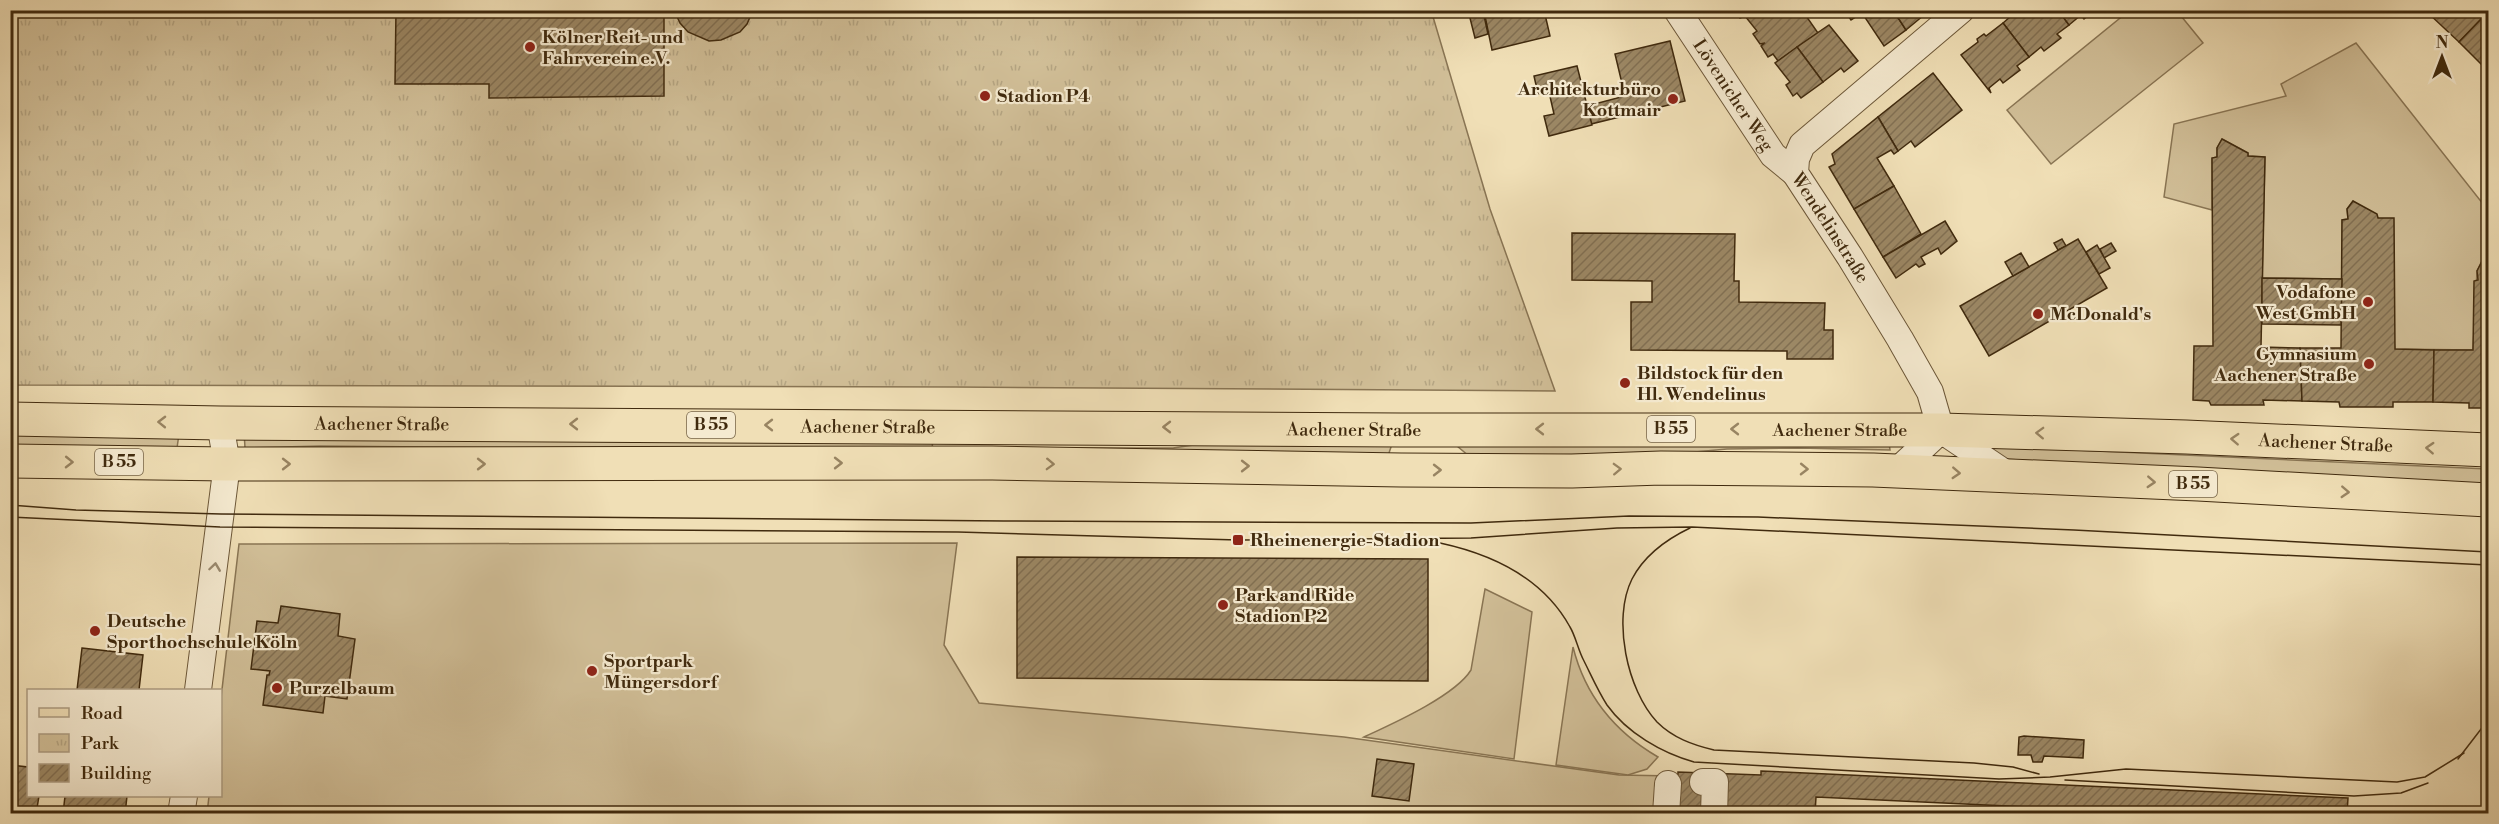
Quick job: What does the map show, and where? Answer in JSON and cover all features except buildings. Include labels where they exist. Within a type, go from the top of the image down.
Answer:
[{"type":"main road","name":"Aachener Straße","points":[[10,419],[220,423],[1400,430],[1941,430],[2186,437],[2488,450]]},
{"type":"main road","name":"Aachener Straße","points":[[10,461],[227,464],[992,463],[1411,470],[1572,471],[1661,468],[1897,471],[2488,500]]},
{"type":"street","name":"Lövenicher Weg","points":[[1677,10],[1773,155],[1795,173]]},
{"type":"street","name":"Wendelinstraße","points":[[1941,430],[1929,392],[1900,339],[1850,256],[1795,173],[1796,159],[1802,146],[1961,10]]},
{"type":"street","points":[[198,689],[227,464],[220,423]]},
{"type":"street","points":[[1897,471],[1941,430],[2008,476]]},
{"type":"street","points":[[1703,782],[1715,782],[1714,813]]},
{"type":"street","points":[[1666,813],[1668,784]]},
{"type":"street","points":[[181,813],[184,797]]},
{"type":"green space","points":[[1431,10],[1490,209],[1555,391],[11,385],[11,11]]},
{"type":"green space","points":[[2130,10],[2177,11],[2203,43],[2051,164],[2007,110]]},
{"type":"green space","points":[[2356,43],[2483,204],[2488,200],[2488,266],[2482,262],[2477,271],[2473,350],[2395,349],[2378,218],[2353,201],[2347,209],[2348,219],[2342,220],[2342,279],[2262,278],[2265,157],[2248,156],[2248,153],[2222,139],[2217,148],[2217,157],[2212,158],[2212,210],[2164,197],[2174,124],[2286,96],[2281,84]]},
{"type":"green space","points":[[11,428],[179,434],[177,448],[11,445]]},
{"type":"green space","points":[[244,431],[933,434],[932,452],[320,446],[245,448]]},
{"type":"green space","points":[[1235,439],[1392,444],[1388,456],[1062,448],[1173,448]]},
{"type":"green space","points":[[1889,443],[1890,450],[1727,449],[1684,453],[1469,456],[1457,446]]},
{"type":"green space","points":[[1987,446],[2488,469],[2488,486],[2002,459]]},
{"type":"green space","name":"Sportpark Müngersdorf","points":[[957,543],[944,645],[979,703],[1344,737],[1619,775],[1674,776],[1721,814],[207,814],[209,797],[222,797],[222,689],[239,544]]},
{"type":"green space","points":[[1485,589],[1532,612],[1514,759],[1364,737],[1406,717],[1451,690],[1463,680],[1471,670]]},
{"type":"green space","points":[[1573,647],[1585,681],[1604,711],[1628,736],[1658,757],[1647,769],[1628,775],[1556,765]]},
{"type":"tram line","points":[[10,505],[76,510],[221,514],[1004,521],[1471,523],[1629,516],[1758,517],[2074,530],[2488,552]]},
{"type":"tram line","points":[[10,517],[220,527],[958,532],[1238,540],[1471,538],[1617,528],[1692,527],[2488,565]]},
{"type":"tram line","points":[[1690,528],[1673,537],[1643,563],[1632,579],[1626,595],[1623,614],[1626,654],[1638,692],[1646,708],[1657,722],[1677,737],[1714,750],[1974,763],[2013,767],[2039,774]]},
{"type":"tram line","points":[[1440,543],[1496,561],[1530,582],[1559,610],[1570,627],[1598,689],[1615,715],[1646,741],[1694,762],[1999,779],[2050,777],[2126,769],[2397,782],[2425,777],[2464,753]]},
{"type":"tram line","points":[[2458,759],[2488,720]]},
{"type":"tram line","points":[[2065,780],[2354,796],[2401,793],[2428,783]]},
{"type":"place","name":"Kölner Reit- und Fahrverein e.V.","points":[[530,47]]},
{"type":"place","name":"Stadion P4","points":[[985,96]]},
{"type":"place","name":"Architekturbüro Kottmair","points":[[1673,99]]},
{"type":"place","name":"Vodafone West GmbH","points":[[2368,302]]},
{"type":"place","name":"McDonald's","points":[[2038,314]]},
{"type":"place","name":"Gymnasium Aachener Straße","points":[[2369,364]]},
{"type":"place","name":"Bildstock für den Hl. Wendelinus","points":[[1625,383]]},
{"type":"place","name":"Rheinenergie-Stadion","points":[[1238,540]]},
{"type":"place","name":"Park and Ride Stadion P2","points":[[1223,605]]},
{"type":"place","name":"Deutsche Sporthochschule Köln","points":[[95,631]]},
{"type":"place","name":"Sportpark Müngersdorf","points":[[592,671]]},
{"type":"place","name":"Purzelbaum","points":[[277,688]]}]
